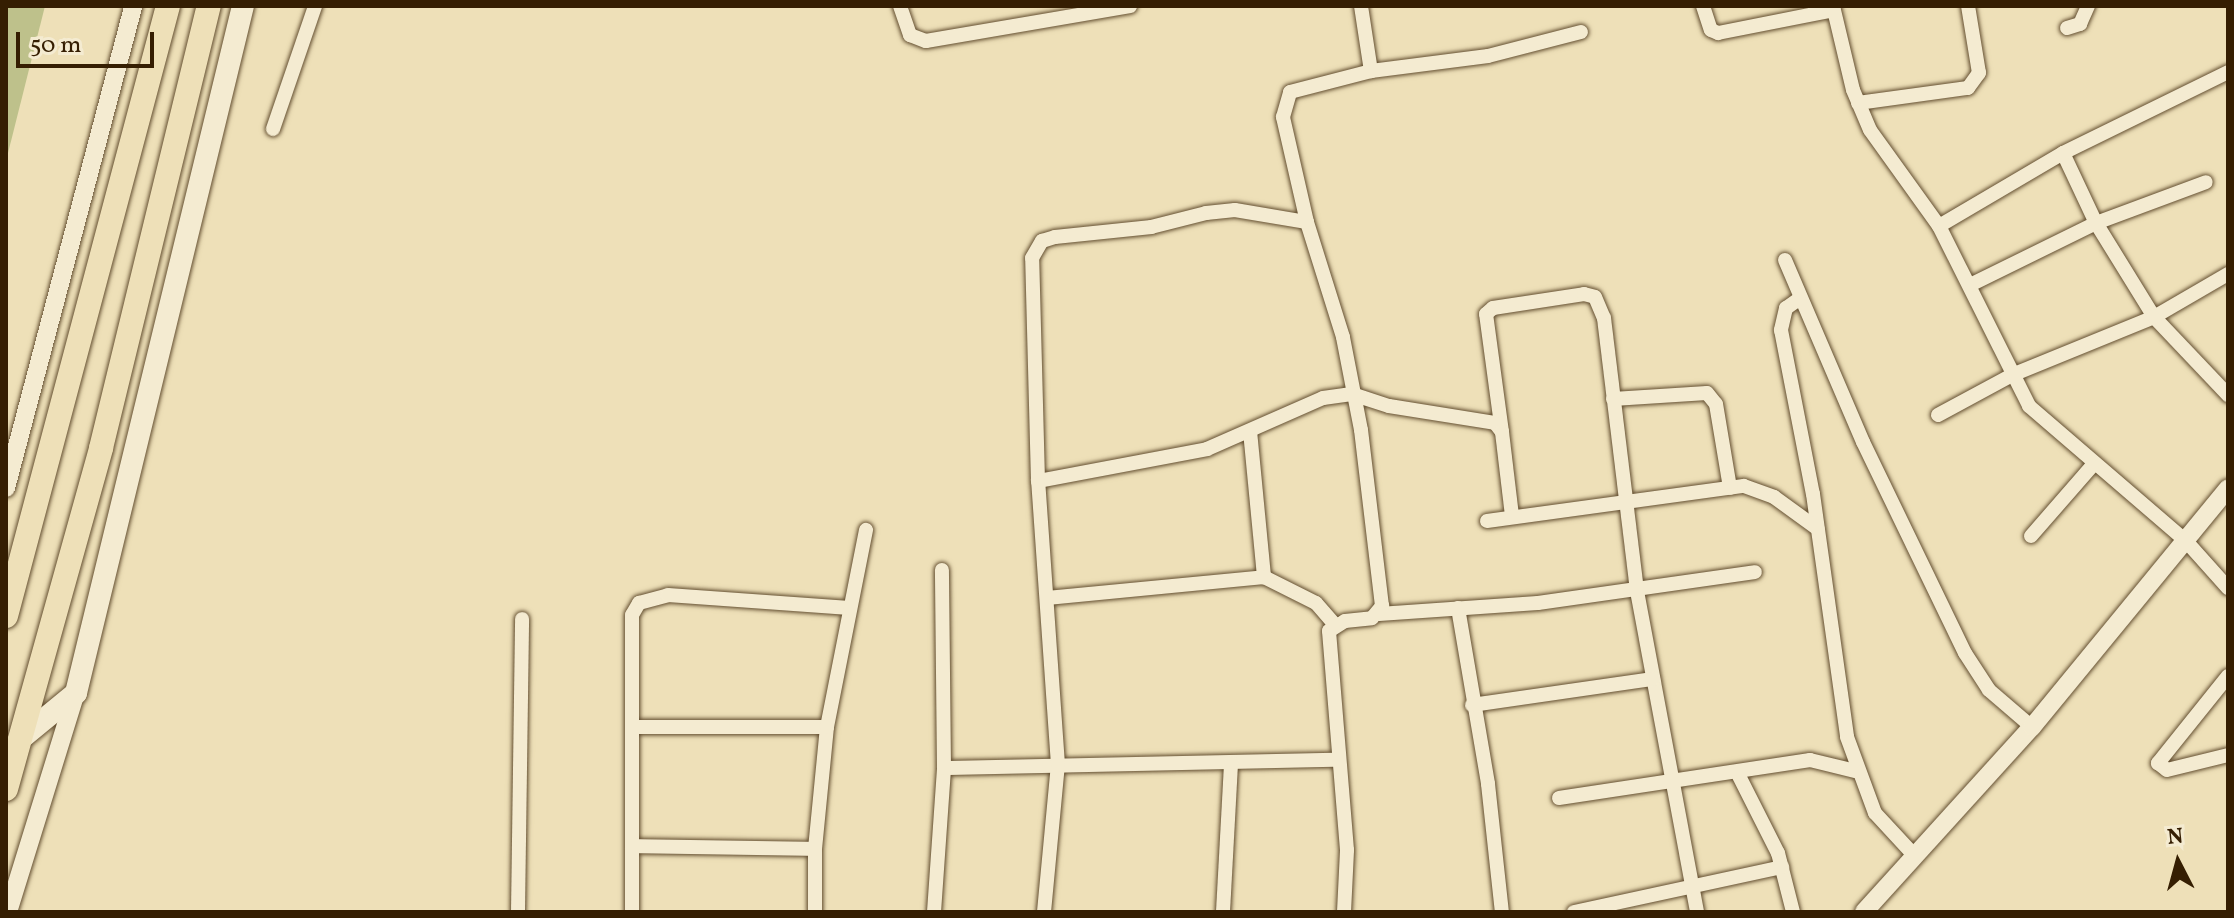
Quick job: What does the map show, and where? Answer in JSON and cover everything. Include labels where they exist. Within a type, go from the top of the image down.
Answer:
[{"type":"highway","points":[[6,789],[101,448],[209,6]]},
{"type":"highway","points":[[6,616],[163,12]]},
{"type":"main road","points":[[19,740],[76,693],[243,6]]},
{"type":"street","points":[[6,488],[133,6]]},
{"type":"street","points":[[273,129],[315,6]]},
{"type":"street","points":[[900,6],[910,35],[926,41],[1130,6]]},
{"type":"street","points":[[1361,6],[1371,71]]},
{"type":"street","points":[[1703,6],[1711,30],[1718,33],[1834,8],[1858,103],[1870,130],[1939,226],[2029,406],[2092,466],[2186,541],[2228,588]]},
{"type":"street","points":[[1858,103],[1968,88],[1979,73],[1968,6]]},
{"type":"street","points":[[2067,28],[2080,24],[2088,6]]},
{"type":"street","points":[[1379,614],[1361,430],[1343,337],[1307,222],[1287,141],[1285,102],[1290,92],[1303,86],[1371,71],[1488,56],[1581,32]]},
{"type":"street","points":[[1939,226],[2063,153],[2228,72]]},
{"type":"street","points":[[2063,153],[2096,223],[2154,317],[2228,395]]},
{"type":"street","points":[[1970,285],[2096,223],[2206,182]]},
{"type":"street","points":[[1044,912],[1058,765],[1038,481],[1029,274],[1042,241],[1235,210],[1307,222]]},
{"type":"street","points":[[1785,260],[1799,299],[1965,653],[1989,690],[2032,727]]},
{"type":"street","points":[[1938,415],[2012,375],[2154,317],[2228,274]]},
{"type":"street","points":[[1512,516],[1485,323],[1493,308],[1584,294],[1595,297],[1604,318],[1637,591],[1697,912]]},
{"type":"street","points":[[1799,299],[1786,308],[1781,330],[1818,529],[1855,771],[1875,813],[1912,853]]},
{"type":"street","points":[[1613,399],[1707,393],[1716,404],[1730,488]]},
{"type":"street","points":[[1038,481],[1149,464],[1250,431],[1323,398],[1352,394],[1389,406],[1485,418],[1502,432]]},
{"type":"street","points":[[1250,431],[1264,577]]},
{"type":"street","points":[[2031,536],[2092,466]]},
{"type":"street","points":[[1487,521],[1730,488],[1760,488],[1818,529]]},
{"type":"street","points":[[1864,912],[1912,853],[2032,727],[2228,488]]},
{"type":"street","points":[[815,912],[815,849],[827,727],[866,530]]},
{"type":"street","points":[[934,912],[944,768],[942,570]]},
{"type":"street","points":[[1335,625],[1379,614],[1637,591],[1755,572]]},
{"type":"street","points":[[1047,598],[1264,577],[1316,603],[1335,625]]},
{"type":"street","points":[[632,912],[632,615],[639,603],[668,595],[850,608]]},
{"type":"street","points":[[1458,608],[1472,705],[1488,784],[1502,912]]},
{"type":"street","points":[[518,912],[522,619]]},
{"type":"street","points":[[1335,625],[1328,640],[1347,850],[1344,912]]},
{"type":"street","points":[[2228,676],[2158,763],[2167,770],[2228,755]]},
{"type":"street","points":[[1472,705],[1653,679]]},
{"type":"street","points":[[8,912],[76,693]]},
{"type":"street","points":[[633,727],[827,727]]},
{"type":"street","points":[[944,768],[1339,760]]},
{"type":"street","points":[[1559,798],[1810,760],[1855,771]]},
{"type":"street","points":[[1223,912],[1231,763]]},
{"type":"street","points":[[1737,772],[1782,867],[1793,912]]},
{"type":"street","points":[[632,846],[815,849]]},
{"type":"street","points":[[1574,912],[1782,867]]},
{"type":"green space","points":[[6,6],[45,6],[6,161]]}]
